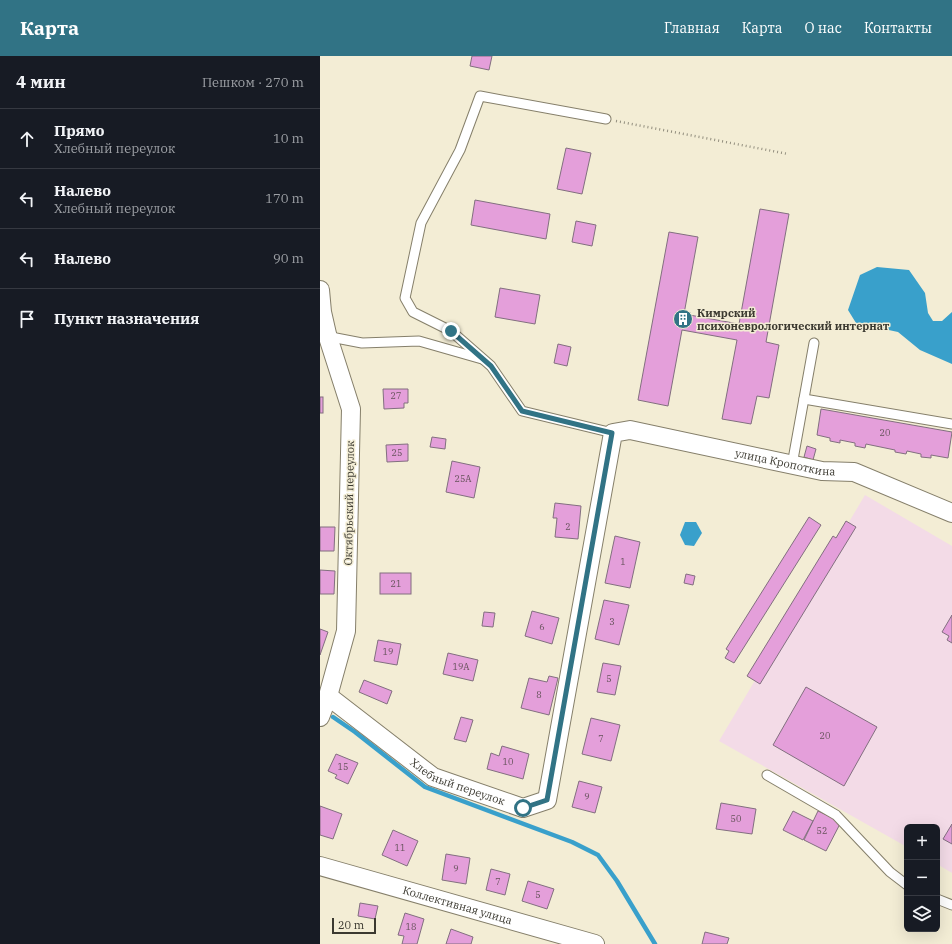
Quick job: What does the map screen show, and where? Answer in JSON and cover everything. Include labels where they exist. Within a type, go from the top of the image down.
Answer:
[{"type":"street","name":"Октябрьский переулок","points":[[320,290],[322,312],[327,334],[351,409],[346,631],[328,696],[320,717]]},
{"type":"street","name":"улица Кропоткина","points":[[612,433],[630,430],[822,471],[854,472],[952,513]]},
{"type":"street","name":"Хлебный переулок","points":[[328,696],[433,777],[523,808],[547,800],[612,433]]},
{"type":"street","name":"Коллективная улица","points":[[320,866],[594,944]]},
{"type":"lane","points":[[606,119],[480,96],[460,150],[421,223],[405,298],[413,312],[451,331],[491,366],[522,411],[612,433]]},
{"type":"lane","points":[[327,334],[336,338],[362,343],[419,341],[484,360]]},
{"type":"lane","points":[[792,465],[814,343]]},
{"type":"lane","points":[[804,399],[952,424]]},
{"type":"lane","points":[[766,775],[836,815],[890,872],[904,883]]},
{"type":"lane","points":[[940,899],[952,905]]},
{"type":"path","points":[[606,119],[788,154]]},
{"type":"shaded area","points":[[865,495],[952,546],[952,873],[940,866],[940,824],[904,824],[904,845],[719,741]]},
{"type":"water","points":[[877,267],[909,270],[925,293],[928,313],[933,321],[942,321],[952,312],[952,364],[920,350],[898,332],[856,323],[848,310],[860,275]]},
{"type":"water","points":[[685,522],[696,522],[702,533],[694,546],[685,545],[680,535]]},
{"type":"building","points":[[472,56],[492,56],[489,70],[470,66]]},
{"type":"building","points":[[566,148],[591,153],[582,194],[557,189]]},
{"type":"building","points":[[475,200],[550,214],[546,239],[471,225]]},
{"type":"building","name":"Кимрский психоневрологический интернат","points":[[760,209],[789,214],[766,342],[779,345],[769,398],[757,396],[751,424],[722,419],[737,340],[682,330],[668,406],[638,400],[669,232],[698,237],[684,314],[739,324]]},
{"type":"building","points":[[576,221],[596,225],[592,246],[572,242]]},
{"type":"building","points":[[500,288],[540,295],[535,324],[495,317]]},
{"type":"building","points":[[558,344],[571,347],[567,366],[554,363]]},
{"type":"building","points":[[383,389],[408,389],[408,403],[404,403],[404,408],[384,409]]},
{"type":"building","points":[[320,397],[323,397],[323,413],[320,413]]},
{"type":"building","points":[[821,409],[952,432],[948,458],[931,455],[931,458],[921,457],[921,454],[907,451],[906,454],[895,452],[895,450],[866,444],[865,448],[855,446],[855,443],[840,440],[840,443],[830,441],[830,438],[817,435]]},
{"type":"building","points":[[432,437],[446,439],[445,449],[430,447]]},
{"type":"building","points":[[408,444],[408,461],[387,462],[386,445]]},
{"type":"building","points":[[807,446],[816,449],[813,460],[804,457]]},
{"type":"building","points":[[452,461],[480,467],[474,498],[446,492]]},
{"type":"building","points":[[555,503],[581,506],[578,539],[555,537],[557,518],[553,518]]},
{"type":"building","points":[[809,517],[821,525],[734,663],[725,658],[729,651],[726,649]]},
{"type":"building","points":[[846,521],[856,527],[760,684],[747,676],[833,536],[836,538]]},
{"type":"building","points":[[320,527],[335,527],[334,551],[320,551]]},
{"type":"building","points":[[615,536],[640,542],[630,588],[605,583]]},
{"type":"building","points":[[320,570],[335,571],[334,594],[320,594]]},
{"type":"building","points":[[380,573],[411,573],[411,594],[380,594]]},
{"type":"building","points":[[686,574],[695,576],[693,585],[684,583]]},
{"type":"building","points":[[604,600],[629,605],[619,645],[595,639]]},
{"type":"building","points":[[532,611],[559,618],[552,644],[525,636]]},
{"type":"building","points":[[484,612],[495,613],[493,627],[482,626]]},
{"type":"building","points":[[952,615],[952,643],[947,640],[949,636],[942,632]]},
{"type":"building","points":[[320,629],[328,632],[320,655]]},
{"type":"building","points":[[378,640],[401,644],[397,665],[374,661]]},
{"type":"building","points":[[448,653],[478,660],[473,681],[443,674]]},
{"type":"building","points":[[603,663],[621,666],[615,695],[597,692]]},
{"type":"building","points":[[549,676],[558,678],[549,715],[521,708],[529,678],[547,682]]},
{"type":"building","points":[[364,680],[392,691],[387,704],[359,692]]},
{"type":"building","points":[[806,687],[877,727],[844,786],[773,745]]},
{"type":"building","points":[[461,717],[473,720],[466,742],[454,739]]},
{"type":"building","points":[[591,718],[620,725],[611,761],[582,754]]},
{"type":"building","points":[[502,746],[529,754],[523,779],[487,769],[491,753],[499,756]]},
{"type":"building","points":[[336,754],[358,763],[348,784],[335,778],[337,775],[328,771]]},
{"type":"building","points":[[579,781],[602,787],[595,813],[572,807]]},
{"type":"building","points":[[721,803],[756,809],[752,834],[716,829]]},
{"type":"building","points":[[320,806],[342,814],[333,839],[320,835]]},
{"type":"building","points":[[793,811],[813,821],[803,840],[783,830]]},
{"type":"building","points":[[818,811],[841,822],[826,851],[804,840]]},
{"type":"building","points":[[952,824],[952,844],[943,839]]},
{"type":"building","points":[[393,830],[418,841],[407,866],[382,855]]},
{"type":"building","points":[[446,854],[470,858],[466,884],[442,880]]},
{"type":"building","points":[[491,869],[510,874],[505,895],[486,890]]},
{"type":"building","points":[[528,881],[554,889],[547,909],[522,901]]},
{"type":"building","points":[[360,903],[378,906],[375,919],[358,916]]},
{"type":"building","points":[[405,913],[424,919],[417,944],[402,944],[404,936],[398,935]]},
{"type":"building","points":[[451,929],[473,937],[471,944],[446,944]]},
{"type":"building","points":[[705,932],[729,938],[727,944],[702,944]]},
{"type":"waterway","points":[[333,717],[355,732],[425,787],[572,842],[598,855],[617,881],[655,944]]},
{"type":"place","name":"Кимрский психоневрологический интернат","points":[[683,319]]},
{"type":"route","points":[[451,331],[491,366],[522,411],[612,433],[547,800],[523,808]]}]
